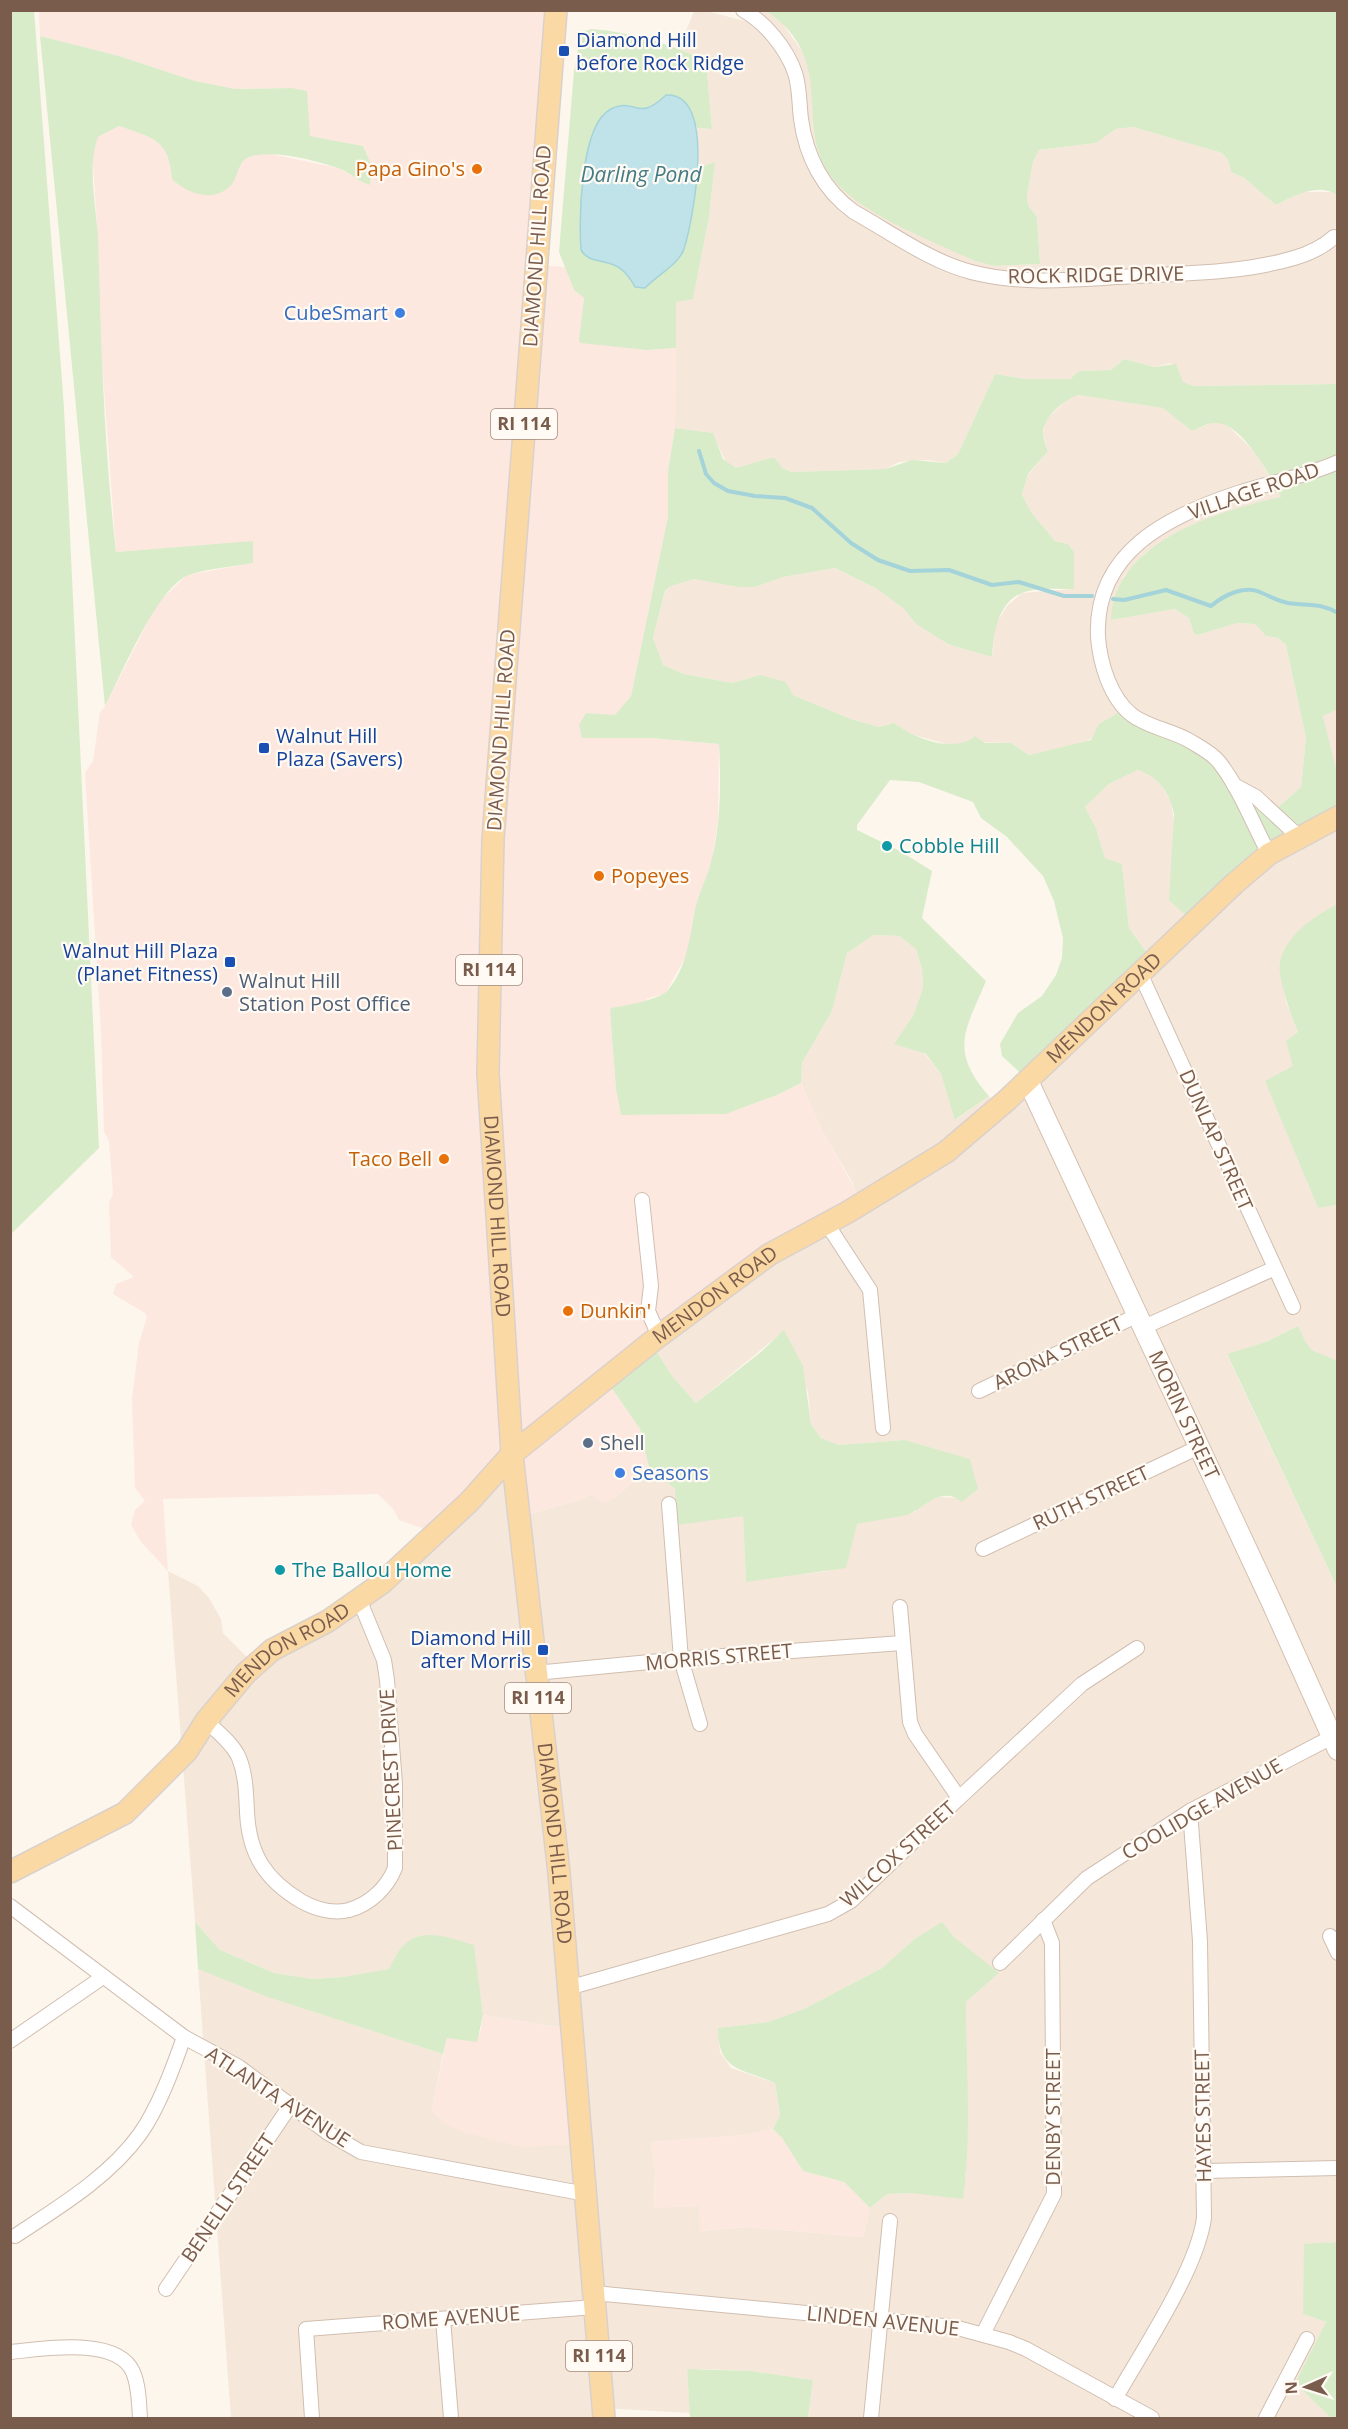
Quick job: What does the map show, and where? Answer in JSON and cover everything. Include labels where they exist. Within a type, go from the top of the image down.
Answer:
[{"type":"main road","name":"DIAMOND HILL ROAD","points":[[556,10],[497,784],[489,927],[488,1073],[512,1454],[559,1873],[604,2418]]},
{"type":"main road","name":"MENDON ROAD","points":[[10,1872],[125,1814],[187,1751],[206,1721],[234,1685],[272,1650],[328,1621],[382,1583],[439,1530],[512,1454],[659,1336],[770,1254],[927,1166],[1028,1081],[1140,973],[1269,854],[1298,836],[1338,818]]},
{"type":"street","name":"ROCK RIDGE DRIVE","points":[[743,10],[766,28],[792,66],[808,153],[822,179],[842,204],[920,251],[965,270],[1005,279],[1049,280],[1198,273],[1271,264],[1296,258],[1334,237]]},
{"type":"street","name":"VILLAGE ROAD","points":[[1269,854],[1234,785],[1218,761],[1187,739],[1154,727],[1132,715],[1122,704],[1110,684],[1100,651],[1098,625],[1104,593],[1113,573],[1129,552],[1157,529],[1218,500],[1316,472],[1338,462]]},
{"type":"street","name":"VILLAGE ROAD","points":[[1234,785],[1256,797],[1298,836]]},
{"type":"street","name":"DUNLAP STREET","points":[[1140,973],[1273,1269],[1293,1307]]},
{"type":"street","name":"MORIN STREET","points":[[1028,1081],[1335,1744]]},
{"type":"street","points":[[642,1200],[651,1286],[648,1311],[659,1336]]},
{"type":"street","points":[[827,1224],[870,1290],[883,1428]]},
{"type":"street","name":"ARONA STREET","points":[[979,1391],[1141,1321],[1273,1269]]},
{"type":"street","name":"RUTH STREET","points":[[983,1549],[1199,1447]]},
{"type":"street","points":[[669,1504],[681,1659],[700,1724]]},
{"type":"street","name":"PINECREST DRIVE","points":[[206,1721],[238,1755],[244,1776],[248,1827],[260,1864],[277,1886],[313,1908],[330,1911],[346,1911],[360,1906],[377,1894],[391,1878],[394,1868],[395,1784],[384,1660],[359,1599]]},
{"type":"street","name":"WILCOX STREET","points":[[568,1988],[828,1914],[851,1901],[959,1798],[915,1734],[910,1722],[900,1607]]},
{"type":"street","name":"MORRIS STREET","points":[[535,1673],[681,1659],[902,1643]]},
{"type":"street","points":[[959,1798],[1082,1684],[1137,1648]]},
{"type":"street","name":"COOLIDGE AVENUE","points":[[1000,1963],[1087,1878],[1190,1811],[1335,1744]]},
{"type":"street","name":"HAYES STREET","points":[[1115,2399],[1191,2262],[1203,2231],[1200,1941],[1190,1811]]},
{"type":"street","name":"ATLANTA AVENUE","points":[[10,1906],[184,2037],[239,2067],[290,2106],[361,2152],[586,2194]]},
{"type":"street","name":"DENBY STREET","points":[[983,2334],[1054,2194],[1052,1943],[1042,1920]]},
{"type":"street","points":[[1330,1936],[1338,1953]]},
{"type":"street","points":[[10,2041],[103,1977]]},
{"type":"street","points":[[15,2236],[71,2200],[140,2133],[173,2069],[184,2037]]},
{"type":"street","name":"BENELLI STREET","points":[[166,2289],[290,2106]]},
{"type":"street","points":[[1204,2171],[1338,2168]]},
{"type":"street","points":[[871,2418],[890,2221]]},
{"type":"street","name":"LINDEN AVENUE","points":[[595,2300],[881,2318],[942,2325],[983,2334],[1026,2349],[1152,2418]]},
{"type":"street","name":"ROME AVENUE","points":[[312,2418],[306,2329],[443,2319],[595,2300]]},
{"type":"street","points":[[443,2319],[451,2418]]},
{"type":"street","points":[[1266,2418],[1307,2338]]},
{"type":"street","points":[[10,2352],[95,2348],[115,2352],[133,2371],[140,2418]]},
{"type":"shaded area","points":[[39,11],[555,11],[536,265],[565,267],[574,290],[584,298],[579,339],[647,350],[676,348],[675,428],[668,471],[668,516],[631,696],[615,716],[586,713],[651,738],[719,744],[718,821],[712,859],[694,914],[687,954],[665,994],[649,998],[639,1004],[611,1008],[616,1089],[621,1115],[726,1114],[777,1095],[801,1083],[820,1127],[862,1201],[650,1345],[625,1404],[640,1429],[649,1468],[614,1498],[603,1503],[591,1494],[580,1500],[522,1516],[516,1460],[433,1532],[399,1520],[393,1509],[378,1494],[163,1499],[168,1571],[141,1542],[131,1525],[135,1510],[145,1501],[135,1488],[132,1399],[139,1343],[147,1317],[145,1313],[113,1294],[116,1284],[134,1277],[111,1257],[109,1203],[113,1194],[109,1141],[104,1132],[101,1032],[85,773],[93,761],[100,712],[157,604],[187,575],[253,563],[253,542],[116,552],[97,293],[97,225],[92,151],[98,137],[119,126],[153,137],[163,146],[171,164],[172,179],[231,185],[240,163],[249,156],[266,153],[338,168],[370,185],[372,166],[363,146],[310,136],[292,88],[236,89],[195,81],[119,56],[40,36]]},
{"type":"shaded area","points":[[694,11],[706,11],[745,21],[756,11],[766,11],[782,23],[802,51],[810,71],[815,135],[862,205],[975,261],[994,266],[1040,264],[1037,217],[1028,205],[1027,196],[1033,162],[1039,150],[1096,143],[1116,129],[1133,127],[1222,153],[1228,160],[1231,172],[1244,178],[1276,205],[1303,192],[1333,192],[1337,195],[1337,384],[1193,386],[1183,382],[1171,363],[1154,367],[1124,359],[1111,370],[1079,371],[1070,379],[1025,379],[995,374],[958,454],[946,463],[928,460],[899,462],[885,469],[792,472],[782,468],[770,458],[736,468],[727,464],[712,433],[675,428],[676,302],[693,298],[709,217],[715,162],[699,167],[697,128],[712,129],[706,61],[679,49]]},
{"type":"shaded area","points":[[1078,395],[1164,408],[1192,431],[1214,422],[1227,425],[1256,453],[1281,497],[1216,515],[1145,553],[1124,576],[1114,599],[1111,620],[1175,609],[1189,618],[1194,634],[1198,635],[1237,623],[1255,624],[1266,636],[1278,638],[1286,645],[1306,738],[1301,787],[1275,810],[1097,729],[1095,736],[1085,742],[1029,755],[1011,743],[968,742],[955,746],[906,733],[894,723],[879,727],[851,719],[793,695],[760,675],[732,683],[684,674],[663,665],[659,659],[653,638],[665,592],[671,586],[694,579],[738,587],[755,587],[783,577],[835,568],[877,589],[904,609],[916,624],[950,645],[992,657],[996,624],[1007,606],[1022,593],[1073,589],[1074,552],[1068,544],[1055,541],[1031,512],[1022,495],[1028,475],[1048,451],[1043,434],[1046,420],[1068,398]]},
{"type":"shaded area","points":[[1337,709],[1337,772],[1323,716]]},
{"type":"shaded area","points":[[1136,770],[1153,775],[1171,802],[1174,823],[1254,870],[1337,818],[1337,904],[1279,963],[1286,1002],[1298,1033],[1287,1041],[1294,1066],[1279,1113],[1318,1208],[1337,1205],[1337,1361],[1316,1354],[1308,1347],[1298,1326],[1266,1342],[1227,1355],[1337,1587],[1337,2242],[1329,2242],[1304,2292],[1303,2314],[1326,2322],[1295,2383],[1331,2418],[808,2418],[813,2380],[751,2371],[704,2369],[687,2370],[690,2413],[602,2408],[603,2418],[231,2418],[198,1969],[308,2010],[443,2054],[432,2111],[569,2029],[483,2015],[473,1945],[393,1963],[389,1969],[342,1977],[313,1979],[274,1973],[220,1950],[195,1922],[168,1571],[198,1586],[209,1598],[221,1619],[223,1633],[253,1663],[327,1620],[511,1456],[522,1516],[580,1500],[591,1494],[614,1498],[649,1468],[675,1489],[743,1516],[746,1581],[829,1571],[856,1524],[915,1512],[920,1505],[939,1497],[958,1498],[962,1501],[969,1459],[905,1440],[839,1445],[821,1438],[811,1424],[808,1392],[784,1331],[696,1403],[672,1376],[655,1349],[854,1185],[820,1127],[801,1083],[802,1063],[832,1011],[847,953],[874,935],[899,936],[916,949],[922,969],[923,988],[913,1016],[895,1044],[925,1054],[941,1074],[956,1120],[989,1096],[997,1106],[1152,960],[1129,928],[1122,864],[1105,858],[1096,828],[1085,807],[1109,784]],"holes":[[[941,1923],[998,1974],[966,2002],[966,2176],[911,2193],[887,2194],[870,2208],[863,2237],[746,2227],[701,2231],[700,2206],[654,2207],[655,2168],[651,2142],[746,2135],[773,2129],[780,2115],[775,2083],[731,2068],[720,2052],[718,2028],[768,2022],[804,2009],[882,1968]]]},
{"type":"shaded area","points":[[483,2015],[569,2029],[579,2144],[522,2147],[464,2132],[445,2124],[432,2111],[447,2038],[480,2033]]},
{"type":"shaded area","points":[[773,2129],[782,2138],[803,2171],[844,2182],[870,2208],[863,2237],[746,2227],[700,2231],[699,2206],[654,2208],[655,2168],[651,2142],[746,2135]]},
{"type":"green space","points":[[34,10],[64,408],[99,1148],[11,1234],[10,11]]},
{"type":"green space","points":[[766,11],[1337,11],[1337,195],[1330,191],[1314,190],[1298,194],[1276,205],[1244,178],[1231,172],[1228,160],[1222,153],[1133,127],[1116,129],[1096,143],[1039,150],[1033,162],[1027,196],[1028,205],[1037,217],[1040,264],[994,266],[975,261],[879,215],[845,192],[833,179],[821,159],[815,137],[809,72],[802,50],[788,30]]},
{"type":"green space","points":[[592,29],[650,40],[706,61],[712,129],[697,128],[684,101],[665,95],[652,106],[638,108],[626,105],[592,136],[580,205],[581,250],[584,254],[614,264],[625,272],[635,287],[645,288],[673,263],[692,210],[699,167],[715,162],[709,217],[693,299],[676,302],[676,348],[647,350],[580,343],[584,298],[574,290],[559,252],[574,71],[581,32]]},
{"type":"green space","points":[[40,36],[119,56],[195,81],[236,89],[292,88],[307,91],[310,136],[363,146],[372,166],[370,185],[328,165],[284,155],[262,154],[247,158],[241,164],[235,180],[225,190],[218,194],[202,195],[185,189],[172,179],[170,165],[163,147],[149,137],[119,126],[98,137],[93,161],[93,186],[98,237],[106,434],[116,552],[253,541],[253,563],[189,575],[177,583],[165,596],[141,633],[105,706]]},
{"type":"green space","points":[[1124,359],[1154,367],[1176,364],[1183,382],[1193,386],[1337,384],[1338,709],[1323,716],[1337,772],[1337,818],[1282,850],[1193,922],[1169,900],[1174,814],[1166,792],[1157,780],[1137,770],[1109,784],[1085,807],[1096,828],[1105,858],[1122,864],[1129,928],[1152,960],[1027,1079],[1002,1056],[1000,1044],[1018,1013],[1042,996],[1056,975],[1062,958],[1063,938],[1054,901],[1043,876],[1007,837],[981,818],[973,802],[919,782],[890,780],[857,825],[857,830],[900,851],[932,871],[922,918],[986,981],[967,1027],[965,1053],[969,1066],[989,1096],[955,1120],[941,1074],[926,1054],[894,1044],[913,1016],[923,988],[922,969],[916,949],[899,936],[874,935],[847,953],[832,1011],[802,1063],[801,1083],[777,1095],[726,1114],[621,1115],[616,1089],[611,1008],[663,994],[679,974],[686,955],[695,908],[710,865],[719,816],[719,744],[651,738],[582,738],[579,725],[586,713],[615,715],[631,696],[668,516],[668,471],[675,428],[713,433],[723,459],[736,468],[770,458],[775,458],[782,468],[792,472],[885,469],[912,460],[946,463],[958,454],[995,374],[1025,379],[1070,379],[1079,371],[1111,370]],"holes":[[[1078,395],[1163,408],[1192,431],[1214,423],[1224,424],[1234,430],[1254,451],[1281,497],[1228,511],[1200,522],[1173,534],[1149,550],[1130,570],[1116,593],[1111,620],[1175,609],[1189,618],[1194,634],[1198,635],[1237,623],[1255,624],[1266,636],[1278,638],[1286,645],[1306,738],[1301,787],[1275,810],[1191,743],[1127,708],[1099,724],[1091,740],[1029,755],[1011,743],[985,743],[975,736],[956,744],[945,744],[912,734],[894,723],[879,727],[851,719],[793,695],[786,682],[760,675],[732,683],[684,674],[663,665],[653,638],[665,591],[671,586],[694,579],[738,587],[755,587],[783,577],[835,568],[877,589],[904,609],[916,624],[950,645],[992,657],[998,620],[1007,604],[1014,598],[1034,590],[1074,589],[1074,552],[1068,544],[1055,541],[1031,512],[1022,495],[1028,474],[1048,451],[1043,432],[1047,420],[1061,405]]]},
{"type":"green space","points":[[1337,904],[1337,1205],[1318,1208],[1265,1081],[1293,1066],[1286,1041],[1298,1032],[1280,976],[1279,967],[1284,951],[1302,927]]},
{"type":"green space","points":[[1298,1326],[1306,1343],[1313,1350],[1337,1361],[1337,1587],[1227,1354],[1266,1342]]},
{"type":"green space","points":[[784,1330],[803,1366],[811,1424],[821,1438],[839,1445],[905,1440],[970,1459],[978,1489],[962,1502],[954,1497],[939,1497],[907,1515],[857,1524],[846,1568],[746,1582],[743,1516],[677,1525],[675,1489],[649,1468],[640,1429],[607,1381],[655,1349],[672,1376],[696,1403],[761,1352]]},
{"type":"green space","points":[[195,1922],[220,1950],[274,1973],[313,1979],[342,1977],[389,1969],[401,1948],[409,1941],[426,1935],[436,1935],[474,1945],[483,2015],[477,2042],[447,2038],[443,2054],[268,1997],[198,1969]]},
{"type":"green space","points":[[942,1922],[954,1937],[999,1973],[966,2002],[968,2125],[963,2199],[911,2193],[887,2194],[870,2208],[844,2182],[803,2171],[782,2138],[773,2129],[780,2115],[775,2083],[742,2071],[727,2061],[719,2042],[718,2028],[768,2022],[804,2009],[882,1968],[916,1938]]},
{"type":"green space","points":[[1337,2242],[1338,2418],[1331,2418],[1295,2383],[1326,2322],[1303,2314],[1304,2244]]},
{"type":"green space","points":[[687,2369],[751,2371],[813,2380],[808,2418],[690,2418]]},
{"type":"water","name":"Darling Pond","points":[[666,95],[682,100],[692,114],[697,135],[698,160],[692,212],[684,249],[677,260],[645,288],[635,287],[620,268],[592,259],[581,250],[581,196],[587,152],[601,118],[611,109],[626,106],[643,109]]},
{"type":"waterway","points":[[699,451],[706,474],[714,483],[728,491],[785,498],[812,508],[851,543],[878,560],[910,571],[949,570],[992,585],[1019,582],[1064,596],[1092,596]]},
{"type":"waterway","points":[[1113,599],[1124,600],[1166,590],[1211,606],[1235,592],[1249,590],[1284,602],[1319,606],[1338,613]]},
{"type":"place","name":"Diamond Hill before Rock Ridge","points":[[564,51]]},
{"type":"place","name":"Papa Gino's","points":[[477,169]]},
{"type":"place","name":"CubeSmart","points":[[400,313]]},
{"type":"place","name":"Walnut Hill Plaza (Savers)","points":[[264,748]]},
{"type":"place","name":"Cobble Hill","points":[[887,846]]},
{"type":"place","name":"Popeyes","points":[[599,876]]},
{"type":"place","name":"Walnut Hill Plaza (Planet Fitness)","points":[[230,962]]},
{"type":"place","name":"Walnut Hill Station Post Office","points":[[227,992]]},
{"type":"place","name":"Taco Bell","points":[[444,1159]]},
{"type":"place","name":"Dunkin'","points":[[568,1311]]},
{"type":"place","name":"Shell","points":[[588,1443]]},
{"type":"place","name":"Seasons","points":[[620,1473]]},
{"type":"place","name":"The Ballou Home","points":[[280,1570]]},
{"type":"place","name":"Diamond Hill after Morris","points":[[543,1650]]}]
